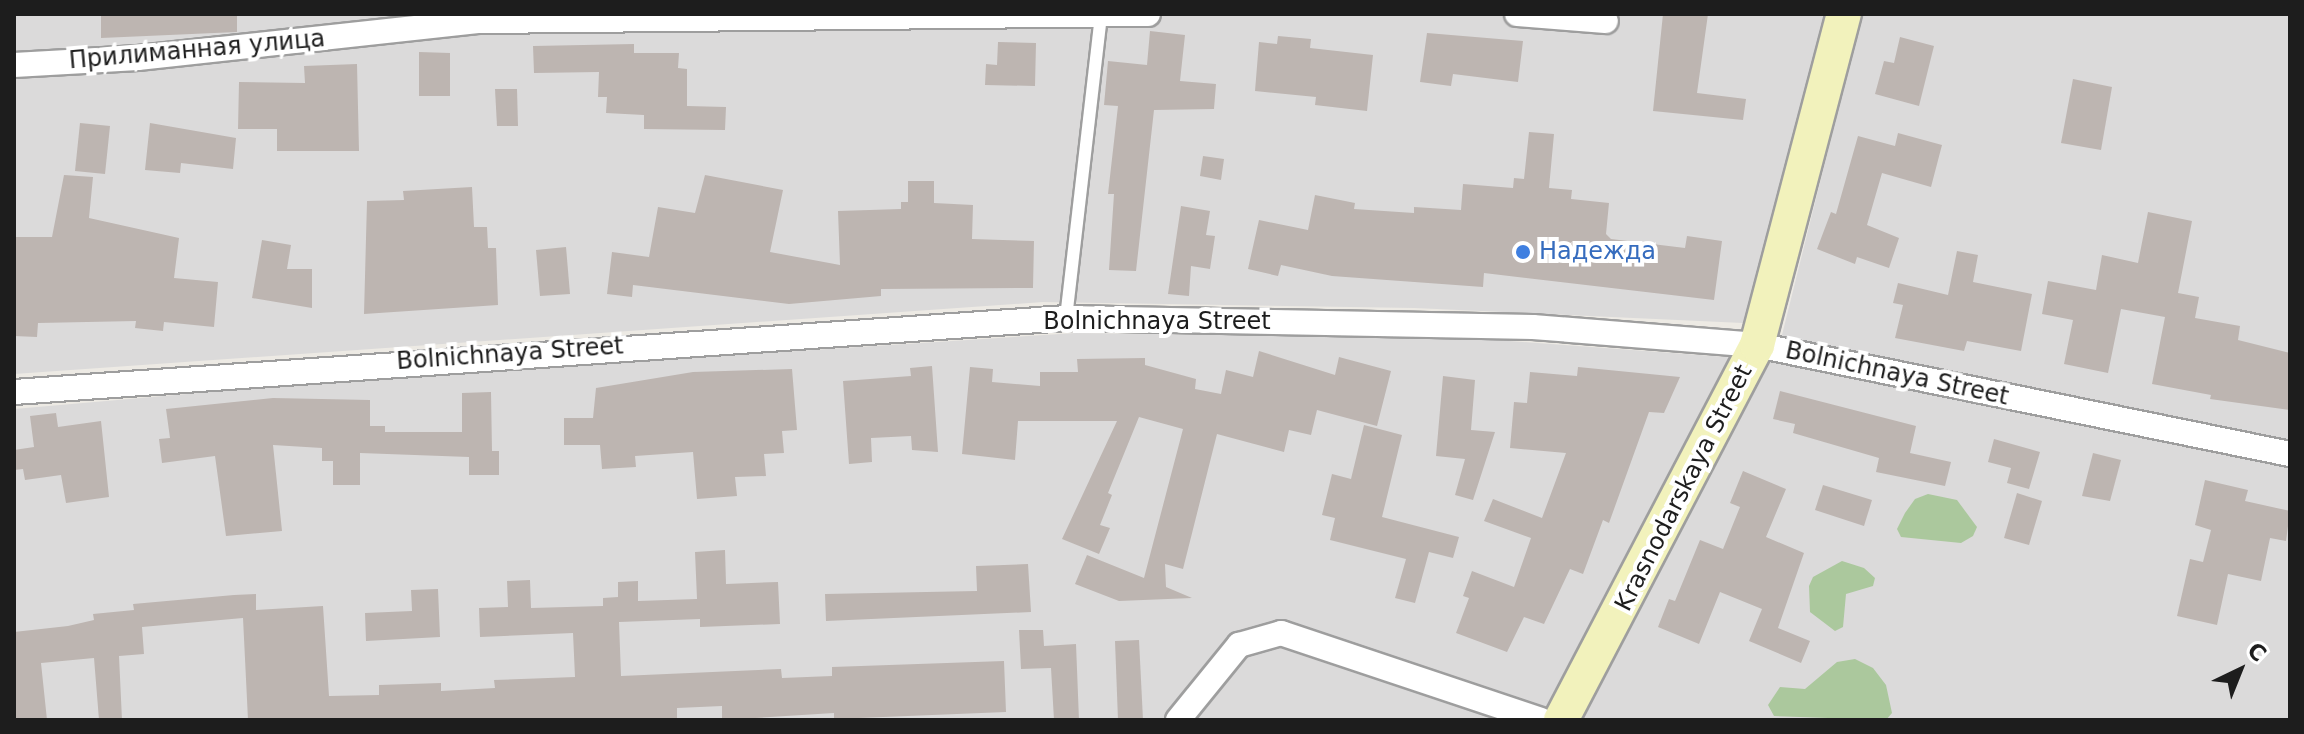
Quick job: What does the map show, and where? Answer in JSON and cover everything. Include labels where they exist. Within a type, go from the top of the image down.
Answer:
[{"type":"street","name":"Прилиманная улица","points":[[14,65],[138,58],[480,21],[1148,14]]},
{"type":"street","points":[[1517,14],[1606,21]]},
{"type":"street","name":"Krasnodarskaya Street","points":[[1561,720],[1730,404],[1757,345],[1844,14]]},
{"type":"street","name":"Bolnichnaya Street","points":[[14,392],[1066,318],[1533,327],[1757,345],[2290,454]]},
{"type":"street","points":[[1178,720],[1239,645],[1281,633],[1541,720]]},
{"type":"lane","points":[[1066,318],[1101,16]]},
{"type":"shaded area","points":[[14,14],[1827,14],[1743,323],[1414,308],[1043,302],[14,374]]},
{"type":"shaded area","points":[[1862,14],[2290,14],[2290,720],[1577,720],[1782,335]]},
{"type":"shaded area","points":[[1076,333],[1470,338],[1740,358],[1548,720],[14,720],[14,409],[361,379]]},
{"type":"green space","points":[[1928,494],[1957,500],[1977,527],[1973,536],[1961,543],[1901,537],[1897,529],[1905,513],[1915,499]]},
{"type":"green space","points":[[1842,561],[1864,568],[1875,578],[1873,586],[1846,594],[1843,627],[1835,631],[1810,612],[1809,586],[1813,577]]},
{"type":"green space","points":[[1855,659],[1873,668],[1886,685],[1892,713],[1886,720],[1774,716],[1768,705],[1780,687],[1805,689],[1837,662]]},
{"type":"building","points":[[101,14],[237,14],[237,32],[101,38]]},
{"type":"building","points":[[1663,14],[1708,14],[1697,93],[1746,99],[1743,120],[1653,111]]},
{"type":"building","points":[[1150,31],[1185,35],[1180,81],[1216,84],[1214,109],[1154,110],[1136,271],[1109,270],[1114,194],[1108,194],[1118,106],[1104,105],[1108,61],[1147,65]]},
{"type":"building","points":[[1427,33],[1523,41],[1518,82],[1453,74],[1451,86],[1420,82]]},
{"type":"building","points":[[1278,36],[1311,39],[1310,48],[1373,55],[1367,111],[1315,105],[1316,97],[1255,91],[1259,42],[1277,44]]},
{"type":"building","points":[[1900,37],[1934,46],[1919,106],[1875,94],[1884,61],[1894,63]]},
{"type":"building","points":[[998,42],[1036,43],[1035,86],[985,85],[986,64],[997,65]]},
{"type":"building","points":[[634,44],[634,53],[679,53],[678,68],[687,69],[687,106],[726,107],[725,130],[644,129],[644,115],[606,113],[607,97],[598,97],[599,72],[534,73],[533,46]]},
{"type":"building","points":[[419,52],[450,53],[450,96],[419,96]]},
{"type":"building","points":[[357,64],[359,151],[277,151],[277,129],[238,129],[239,82],[305,83],[304,66]]},
{"type":"building","points":[[2073,79],[2112,87],[2101,150],[2061,143]]},
{"type":"building","points":[[495,89],[517,89],[518,126],[497,126]]},
{"type":"building","points":[[80,123],[110,126],[105,174],[75,171]]},
{"type":"building","points":[[150,123],[236,138],[233,169],[181,163],[180,173],[145,170]]},
{"type":"building","points":[[1529,132],[1554,134],[1549,188],[1572,190],[1571,199],[1609,203],[1606,234],[1611,239],[1685,248],[1687,236],[1722,241],[1714,300],[1484,273],[1483,287],[1332,276],[1281,265],[1278,276],[1248,269],[1259,220],[1308,230],[1315,195],[1355,203],[1354,209],[1414,213],[1414,207],[1461,210],[1463,184],[1513,188],[1514,178],[1524,179]]},
{"type":"building","points":[[1898,133],[1942,145],[1931,187],[1882,173],[1867,225],[1899,238],[1889,268],[1857,257],[1855,264],[1817,249],[1831,212],[1836,214],[1858,136],[1895,146]]},
{"type":"building","points":[[1203,156],[1224,159],[1221,180],[1200,176]]},
{"type":"building","points":[[64,175],[93,177],[89,218],[179,238],[174,278],[218,282],[214,327],[164,322],[163,331],[135,328],[136,321],[38,323],[37,337],[14,336],[14,237],[52,237]]},
{"type":"building","points":[[705,175],[783,190],[770,252],[840,265],[838,211],[901,209],[901,202],[908,202],[908,181],[934,181],[934,203],[973,205],[972,239],[1034,241],[1033,288],[881,289],[881,296],[789,304],[633,285],[632,297],[607,294],[612,252],[649,257],[658,207],[695,213]]},
{"type":"building","points":[[472,187],[474,227],[487,227],[488,248],[496,248],[498,305],[364,314],[367,201],[404,200],[403,191]]},
{"type":"building","points":[[1181,206],[1210,211],[1206,235],[1215,236],[1210,269],[1191,266],[1189,296],[1168,294]]},
{"type":"building","points":[[2148,212],[2192,221],[2178,293],[2199,297],[2195,318],[2240,326],[2238,340],[2290,353],[2290,410],[2210,399],[2211,395],[2152,384],[2165,317],[2121,309],[2108,373],[2064,364],[2073,320],[2042,314],[2048,281],[2096,290],[2102,255],[2138,263]]},
{"type":"building","points":[[262,240],[291,245],[287,269],[312,269],[312,308],[252,298]]},
{"type":"building","points":[[566,247],[570,294],[540,296],[536,250]]},
{"type":"building","points":[[1957,251],[1978,255],[1973,282],[2032,294],[2021,351],[1967,341],[1964,351],[1895,338],[1903,305],[1893,303],[1898,283],[1948,295]]},
{"type":"building","points":[[1259,351],[1335,375],[1339,357],[1391,371],[1377,426],[1317,410],[1311,435],[1289,430],[1284,452],[1217,434],[1183,569],[1165,564],[1166,587],[1192,598],[1119,601],[1075,584],[1087,555],[1144,578],[1183,429],[1139,417],[1108,493],[1112,495],[1100,525],[1110,528],[1099,554],[1062,539],[1117,421],[1018,421],[1015,460],[962,454],[970,367],[993,369],[992,382],[1040,386],[1040,372],[1078,372],[1077,359],[1145,358],[1145,365],[1196,379],[1195,389],[1221,394],[1226,370],[1253,377]]},
{"type":"building","points":[[932,366],[938,452],[912,450],[911,436],[871,438],[872,462],[849,464],[843,381],[911,376],[910,368]]},
{"type":"building","points":[[1578,367],[1680,377],[1664,413],[1649,412],[1609,523],[1603,520],[1583,574],[1570,569],[1544,624],[1524,617],[1507,652],[1456,633],[1469,598],[1463,596],[1472,571],[1514,587],[1531,538],[1484,521],[1493,499],[1542,518],[1566,453],[1510,448],[1514,402],[1527,403],[1530,372],[1577,376]]},
{"type":"building","points":[[792,369],[797,430],[782,431],[784,453],[764,454],[766,476],[735,477],[737,496],[697,499],[693,452],[635,456],[636,467],[602,469],[600,445],[564,445],[564,418],[593,418],[596,388],[693,372]]},
{"type":"building","points":[[1443,376],[1475,380],[1471,430],[1495,432],[1473,500],[1455,495],[1465,459],[1436,456]]},
{"type":"building","points":[[1780,391],[1916,426],[1910,453],[1951,462],[1945,486],[1876,472],[1879,458],[1793,433],[1795,424],[1773,419]]},
{"type":"building","points":[[491,392],[492,451],[499,451],[499,475],[469,475],[469,457],[360,453],[360,485],[333,485],[333,461],[322,461],[322,448],[273,445],[282,531],[226,536],[215,456],[162,463],[159,439],[170,438],[166,409],[273,398],[370,400],[370,426],[385,426],[385,432],[462,432],[462,393]]},
{"type":"building","points":[[56,413],[58,427],[101,421],[109,497],[66,503],[61,475],[25,480],[23,469],[14,470],[14,450],[34,447],[30,416]]},
{"type":"building","points":[[1364,425],[1402,435],[1382,517],[1459,537],[1453,558],[1429,552],[1415,603],[1395,598],[1406,559],[1330,540],[1335,518],[1322,515],[1332,474],[1351,479]]},
{"type":"building","points":[[1994,439],[2040,452],[2029,489],[2007,483],[2011,468],[1988,462]]},
{"type":"building","points":[[2093,453],[2121,460],[2110,501],[2082,496]]},
{"type":"building","points":[[1743,471],[1786,489],[1766,537],[1804,553],[1778,628],[1810,641],[1801,663],[1749,641],[1762,609],[1720,592],[1699,644],[1658,627],[1669,599],[1675,601],[1700,540],[1723,549],[1740,507],[1730,503]]},
{"type":"building","points":[[2205,480],[2248,490],[2245,501],[2290,511],[2286,541],[2270,538],[2261,581],[2228,574],[2217,625],[2177,616],[2190,559],[2203,562],[2211,530],[2195,525]]},
{"type":"building","points":[[1823,485],[1872,500],[1864,526],[1815,510]]},
{"type":"building","points":[[2017,493],[2042,501],[2029,545],[2004,538]]},
{"type":"building","points":[[725,550],[726,584],[778,582],[780,624],[700,627],[700,619],[619,622],[621,676],[781,669],[782,678],[832,676],[832,667],[1004,661],[1006,712],[834,719],[834,713],[722,720],[722,706],[677,708],[677,720],[248,720],[243,618],[142,627],[144,654],[119,656],[122,720],[99,720],[94,658],[41,663],[47,720],[14,720],[14,632],[94,620],[93,614],[134,610],[133,604],[234,595],[256,594],[256,610],[323,606],[329,696],[379,695],[379,685],[441,683],[441,691],[495,688],[494,680],[575,677],[573,633],[480,637],[479,608],[508,607],[507,581],[530,580],[531,608],[603,606],[603,598],[618,597],[618,582],[638,581],[638,601],[697,599],[695,552]]},
{"type":"building","points":[[1028,564],[1031,612],[826,621],[825,594],[977,591],[976,566]]},
{"type":"building","points":[[438,589],[440,637],[366,641],[365,613],[412,611],[411,590]]},
{"type":"building","points":[[1019,630],[1043,630],[1044,646],[1076,644],[1079,720],[1054,720],[1051,668],[1021,669]]},
{"type":"building","points":[[1139,640],[1143,720],[1118,720],[1115,641]]},
{"type":"place","name":"Надежда","points":[[1523,252]]}]
